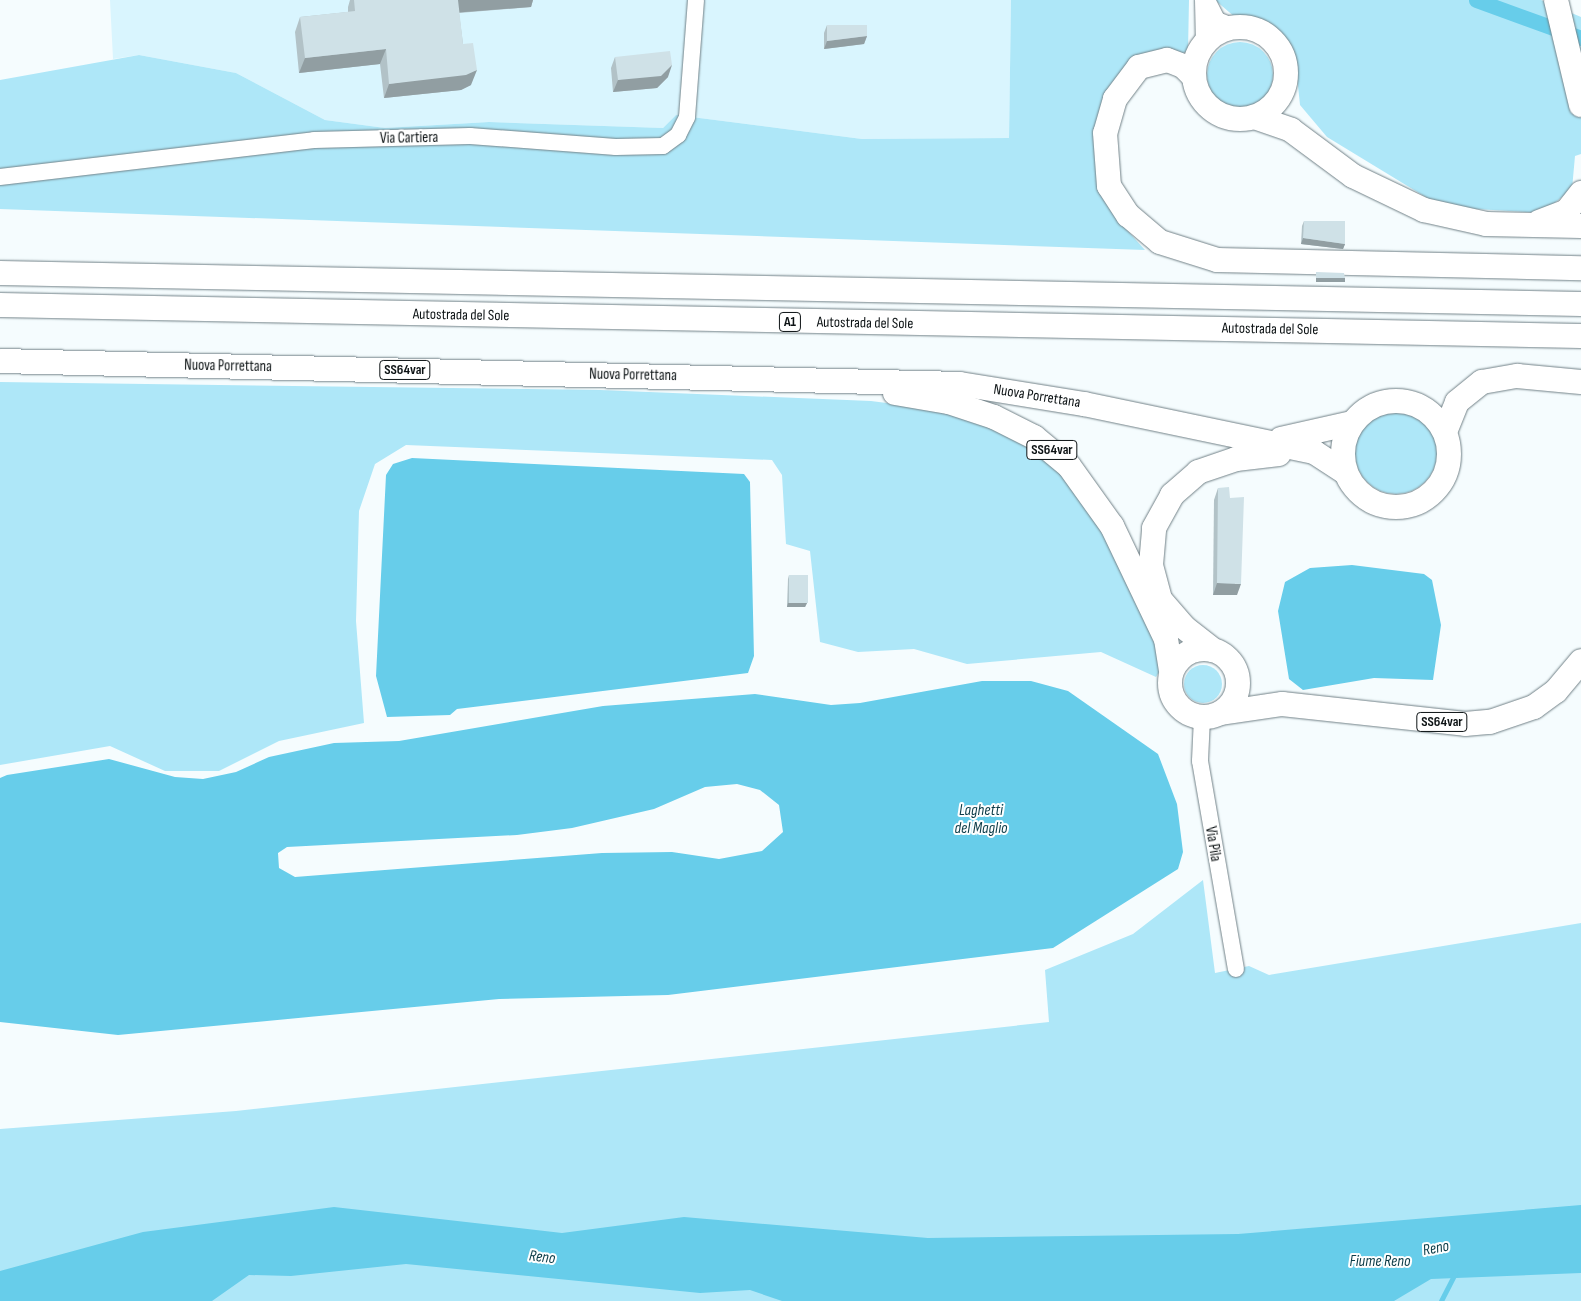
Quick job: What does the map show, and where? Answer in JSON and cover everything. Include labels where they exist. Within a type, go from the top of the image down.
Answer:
[{"type":"highway","points":[[1556,0],[1581,106]]},
{"type":"highway","points":[[1193,76],[1204,44],[1234,27],[1254,29],[1277,46],[1285,67],[1283,88],[1307,140]]},
{"type":"highway","points":[[1283,88],[1266,111],[1254,117],[1226,118],[1214,112],[1203,102],[1193,76],[1183,66],[1167,60],[1139,67],[1118,93],[1104,133],[1110,186],[1128,215],[1160,242],[1217,260],[1581,268]]},
{"type":"highway","points":[[1254,117],[1307,140],[1353,176],[1424,210],[1486,224],[1581,226]]},
{"type":"highway","points":[[1523,225],[1558,216],[1581,193]]},
{"type":"highway","name":"A1","points":[[0,273],[1581,304]]},
{"type":"highway","name":"Autostrada del Sole","points":[[0,305],[1581,336]]},
{"type":"highway","name":"Nuova Porrettana","points":[[0,361],[960,384],[1020,392],[1314,452]]},
{"type":"highway","points":[[1314,452],[1346,473],[1364,497],[1378,504],[1392,508],[1422,501],[1435,491],[1449,463],[1445,432],[1457,402],[1482,382],[1518,376],[1581,382]]},
{"type":"highway","name":"SS64var","points":[[810,379],[975,410],[1016,427],[1052,450],[1087,487],[1112,526],[1163,632],[1172,672],[1170,689],[1178,706],[1212,716],[1282,704],[1465,724],[1490,722],[1534,706],[1556,691],[1581,661]]},
{"type":"highway","name":"SS64var","points":[[1260,442],[1317,434],[1352,423],[1377,404],[1409,402],[1430,413],[1445,432]]},
{"type":"highway","points":[[1346,473],[1344,439],[1352,423]]},
{"type":"highway","name":"SS64var","points":[[1282,704],[1238,676],[1229,659],[1213,650],[1184,627],[1160,599],[1150,547],[1161,510],[1184,482],[1216,464],[1314,452]]},
{"type":"highway","points":[[1172,672],[1188,653],[1213,650]]},
{"type":"highway","points":[[1212,716],[1235,698],[1238,676]]},
{"type":"street","name":"Via Cartiera","points":[[0,177],[314,140],[470,136],[616,147],[664,146],[678,135],[687,117],[696,0]]},
{"type":"street","points":[[1205,0],[1217,20],[1234,27]]},
{"type":"street","points":[[1204,44],[1205,0]]},
{"type":"street","name":"Via Pila","points":[[1212,716],[1200,760],[1236,969]]},
{"type":"shaded area","points":[[110,0],[1011,0],[1009,138],[862,139],[676,115],[663,128],[489,122],[385,128],[325,120],[236,73],[139,55],[113,59]]},
{"type":"shaded area","points":[[1011,0],[1189,0],[1188,51],[1117,79],[1099,181],[1116,218],[1145,250],[0,209],[0,80],[139,55],[236,73],[325,120],[385,128],[489,122],[663,128],[676,115],[862,139],[1009,138]]},
{"type":"shaded area","points":[[1215,0],[1541,0],[1581,17],[1581,154],[1575,156],[1572,189],[1542,213],[1442,207],[1327,137],[1300,105],[1295,57],[1283,37],[1266,25],[1236,18]]},
{"type":"shaded area","points":[[1233,42],[1247,42],[1259,47],[1268,56],[1273,68],[1271,88],[1264,99],[1247,108],[1233,108],[1221,103],[1212,94],[1207,82],[1207,68],[1212,56],[1221,47]]},
{"type":"shaded area","points":[[0,382],[600,390],[871,401],[949,411],[1014,437],[1064,475],[1102,524],[1154,634],[1159,672],[1156,677],[1101,652],[967,664],[914,649],[858,652],[820,642],[810,551],[786,544],[782,475],[772,460],[406,445],[375,464],[359,511],[356,621],[364,723],[279,741],[219,771],[165,771],[110,746],[0,765]]},
{"type":"shaded area","points":[[1396,412],[1412,415],[1425,424],[1434,437],[1437,453],[1434,469],[1425,482],[1412,491],[1396,494],[1380,491],[1367,482],[1358,469],[1355,453],[1358,437],[1367,424],[1380,415]]},
{"type":"shaded area","points":[[1203,665],[1210,666],[1216,671],[1221,677],[1221,691],[1216,697],[1210,702],[1203,703],[1196,702],[1190,697],[1185,691],[1184,684],[1185,677],[1190,671],[1196,666]]},
{"type":"shaded area","points":[[1203,880],[1215,973],[1249,966],[1269,975],[1581,923],[1581,1301],[0,1301],[0,1129],[236,1111],[1049,1022],[1045,970],[1133,934]]},
{"type":"water","points":[[412,458],[744,474],[750,482],[754,656],[748,673],[457,709],[450,715],[387,717],[376,676],[386,475],[393,464]]},
{"type":"water","points":[[1352,565],[1424,574],[1432,580],[1441,625],[1433,680],[1374,678],[1303,690],[1289,679],[1278,611],[1285,582],[1310,568]]},
{"type":"water","name":"Laghetti del Maglio","points":[[982,681],[1031,681],[1068,691],[1158,754],[1177,804],[1183,852],[1178,869],[1053,948],[668,995],[499,999],[118,1035],[0,1022],[0,778],[7,775],[109,759],[175,777],[203,779],[236,772],[269,757],[334,743],[399,741],[603,706],[755,694],[831,705],[860,703]],"holes":[[[737,784],[760,790],[779,805],[783,832],[762,851],[719,859],[672,852],[602,853],[295,877],[279,868],[278,853],[287,847],[517,835],[572,828],[654,809],[705,787]]]},
{"type":"water","name":"Fiume Reno","points":[[1581,1205],[1581,1273],[1431,1279],[1394,1301],[782,1301],[750,1290],[700,1293],[406,1264],[291,1276],[249,1275],[212,1301],[0,1301],[0,1271],[143,1232],[334,1207],[562,1233],[684,1217],[928,1238],[1238,1234]]},
{"type":"building","points":[[354,0],[458,0],[463,44],[473,43],[477,70],[466,75],[389,84],[386,49],[305,58],[300,17],[355,11]]},
{"type":"building","points":[[827,25],[867,25],[867,36],[827,41]]},
{"type":"building","points":[[670,51],[672,65],[661,76],[618,80],[615,57]]},
{"type":"building","points":[[1304,221],[1345,221],[1345,244],[1303,238]]},
{"type":"building","points":[[1316,272],[1344,273],[1345,278],[1316,278]]},
{"type":"building","points":[[1229,487],[1230,498],[1244,497],[1241,584],[1217,583],[1218,488]]},
{"type":"building","points":[[789,575],[808,575],[808,603],[789,603]]},
{"type":"waterway","points":[[1476,0],[1581,38]]},
{"type":"waterway","points":[[1441,1301],[1455,1273]]},
{"type":"water label","name":"Reno","points":[[1436,1249]]},
{"type":"water label","name":"Reno","points":[[542,1258]]}]
